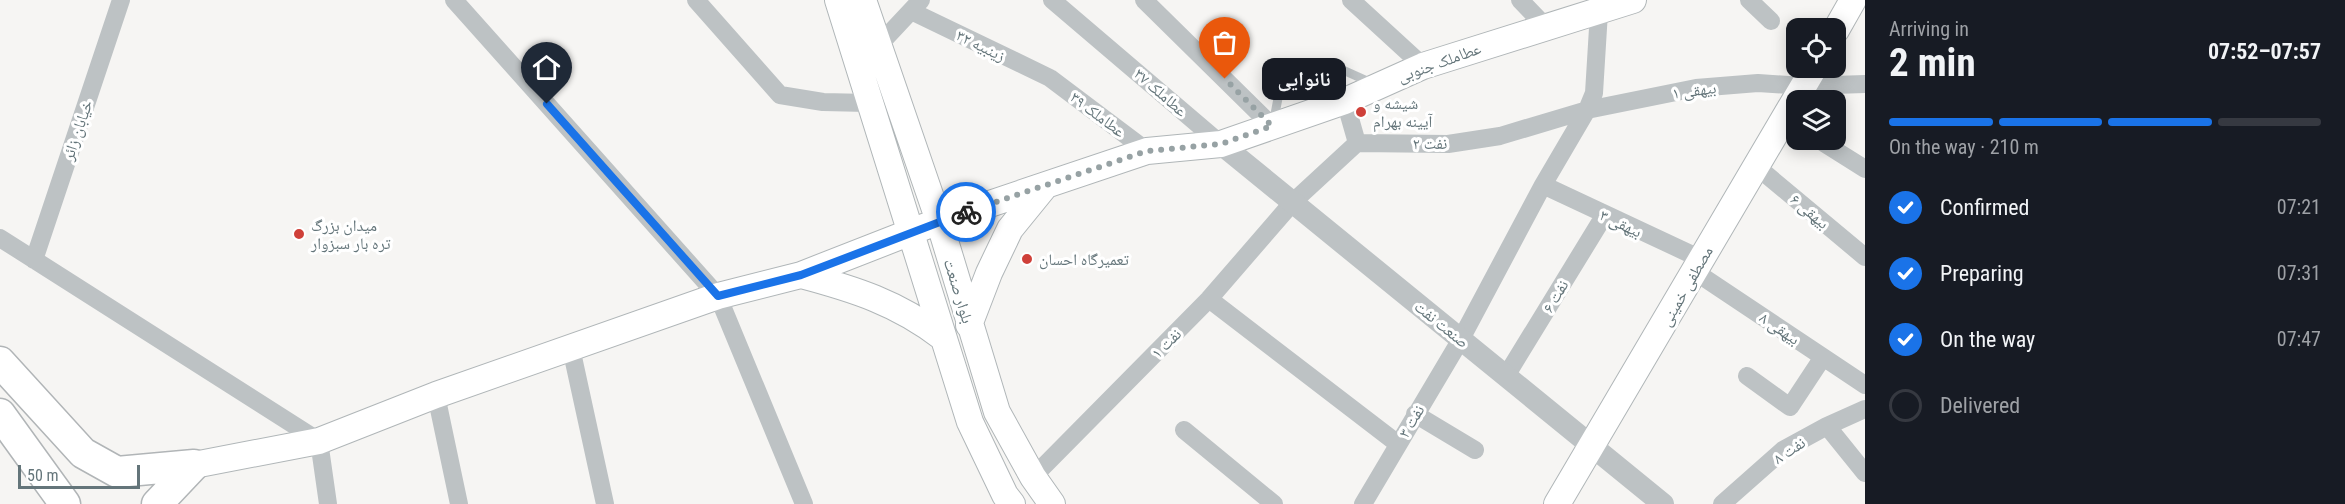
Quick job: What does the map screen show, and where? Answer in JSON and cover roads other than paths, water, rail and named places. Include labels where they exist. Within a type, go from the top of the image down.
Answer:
[{"type":"highway","points":[[0,362],[83,453],[117,471],[194,465]]},
{"type":"highway","points":[[0,414],[65,504]]},
{"type":"highway","points":[[156,504],[194,465]]},
{"type":"main road","name":"بلوار صنعت","points":[[838,0],[868,103],[970,422],[1005,501]]},
{"type":"main road","name":"بلوار صنعت","points":[[863,0],[939,221],[969,325],[998,412],[1033,477],[1052,504]]},
{"type":"main road","points":[[1843,18],[1853,0]]},
{"type":"main road","name":"عطاملک جنوبی","points":[[194,465],[319,441],[436,395],[718,296],[801,275],[939,221],[1147,151],[1221,144],[1345,101],[1424,66],[1616,4]]},
{"type":"main road","name":"مصطفی خمینی","points":[[1557,504],[1756,166],[1786,127]]},
{"type":"main road","points":[[969,325],[988,273],[1010,229],[1045,186]]},
{"type":"main road","points":[[801,275],[858,290],[914,315],[942,337]]},
{"type":"main road","points":[[970,422],[998,412]]},
{"type":"street","name":"خیابان زائر","points":[[34,260],[121,0]]},
{"type":"street","points":[[453,0],[718,296],[804,504]]},
{"type":"street","points":[[696,0],[780,95],[823,102],[868,103]]},
{"type":"street","name":"عطاملک ۳۷","points":[[1052,0],[1221,144]]},
{"type":"street","points":[[1351,0],[1424,66]]},
{"type":"street","points":[[1520,0],[1545,26]]},
{"type":"street","points":[[1749,0],[1771,21]]},
{"type":"street","points":[[1146,1],[1272,126]]},
{"type":"street","name":"نفت ۳","points":[[1363,504],[1461,339],[1543,185],[1587,110],[1594,93],[1616,4]]},
{"type":"street","points":[[878,46],[916,6]]},
{"type":"street","name":"زینبیه ۳۲","points":[[916,6],[1050,78]]},
{"type":"street","name":"عطاملک ۳۹","points":[[1050,78],[1147,151]]},
{"type":"street","name":"بیهقی ۱","points":[[1587,110],[1696,87],[1800,78]]},
{"type":"street","name":"بیهقی ۱","points":[[1816,78],[1865,84]]},
{"type":"street","points":[[1293,202],[1357,143],[1345,101]]},
{"type":"street","name":"نفت ۲","points":[[1357,143],[1448,144],[1500,136],[1587,110]]},
{"type":"street","name":"صنعت نفت","points":[[1221,144],[1663,504]]},
{"type":"street","points":[[1835,150],[1865,169]]},
{"type":"street","name":"بیهقی ۶","points":[[1756,166],[1865,257]]},
{"type":"street","name":"بیهقی ۳","points":[[1543,185],[1698,265]]},
{"type":"street","name":"نفت ۱","points":[[1033,477],[1209,299],[1293,202]]},
{"type":"street","name":"نفت ۶","points":[[1506,376],[1604,216]]},
{"type":"street","points":[[0,238],[319,441],[328,504]]},
{"type":"street","name":"بیهقی ۸","points":[[1698,265],[1865,385]]},
{"type":"street","points":[[1209,299],[1398,444]]},
{"type":"street","points":[[571,348],[604,504]]},
{"type":"street","points":[[1747,376],[1790,407],[1823,357]]},
{"type":"street","points":[[436,395],[459,504]]},
{"type":"street","name":"نفت ۸","points":[[1722,504],[1783,450],[1865,409]]},
{"type":"street","points":[[1415,414],[1475,450]]},
{"type":"street","points":[[1827,426],[1865,473]]},
{"type":"street","points":[[1184,430],[1274,504]]},
{"type":"lane","points":[[1272,126],[1281,82],[1303,65],[1334,66],[1379,86]]},
{"type":"place","name":"نانوایی","points":[[1225,79]]},
{"type":"place","name":"شیشه و آیینه بهرام","points":[[1361,112]]},
{"type":"place","name":"میدان بزرگ تره بار سبزوار","points":[[299,234]]},
{"type":"place","name":"تعمیرگاه احسان","points":[[1027,259]]}]
